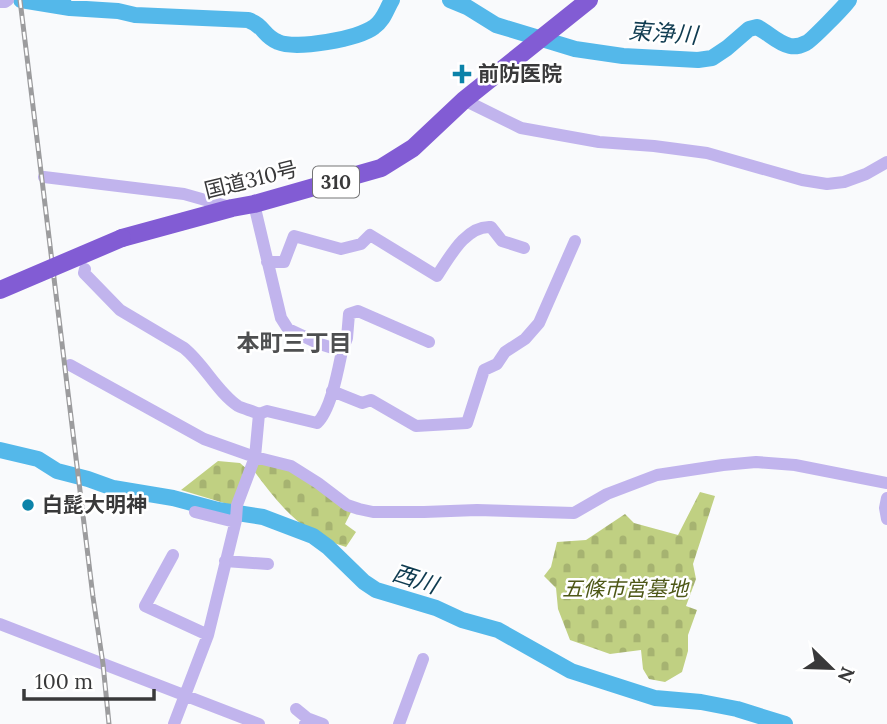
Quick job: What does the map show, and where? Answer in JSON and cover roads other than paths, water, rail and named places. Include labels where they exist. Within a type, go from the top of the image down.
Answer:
[{"type":"highway","name":"国道310号","points":[[0,290],[122,238],[381,168],[413,148],[464,100],[589,0]]},
{"type":"street","points":[[0,2],[8,0]]},
{"type":"street","points":[[464,100],[520,128],[599,142],[707,153],[802,180],[827,184],[866,174],[887,162]]},
{"type":"street","points":[[44,177],[184,194],[232,208]]},
{"type":"street","points":[[254,204],[281,318],[288,328],[320,344],[342,351]]},
{"type":"street","points":[[267,262],[284,262],[294,236],[341,248],[361,244],[370,234],[437,276],[468,235],[482,226],[491,227],[502,240],[524,247]]},
{"type":"street","points":[[332,391],[362,403],[371,400],[416,426],[467,423],[484,370],[497,364],[505,352],[525,339],[538,323],[575,241]]},
{"type":"street","points":[[85,269],[84,273],[120,310],[184,348],[233,401],[259,414],[267,411],[317,423],[322,418],[347,338],[349,314],[358,311],[429,342]]},
{"type":"street","points":[[70,365],[204,439],[291,466],[347,505],[373,512],[477,510],[574,513],[607,494],[657,475],[756,462],[795,465],[887,483]]},
{"type":"street","points":[[174,724],[208,635],[237,505],[255,457],[259,414]]},
{"type":"street","points":[[887,498],[887,519]]},
{"type":"street","points":[[195,512],[235,521]]},
{"type":"street","points":[[173,555],[145,606],[208,635]]},
{"type":"street","points":[[225,561],[268,564]]},
{"type":"street","points":[[0,624],[259,724]]},
{"type":"street","points":[[399,724],[422,659]]},
{"type":"street","points":[[296,709],[306,721],[323,724]]},
{"type":"waterway","name":"東浄川","points":[[21,0],[135,15],[248,20],[278,42],[298,45],[327,42],[366,31],[380,21],[392,0]]},
{"type":"waterway","name":"東浄川","points":[[450,0],[496,25],[575,49],[623,56],[698,60],[712,58],[749,29],[757,27],[785,45],[804,44],[849,0]]},
{"type":"waterway","name":"西川","points":[[0,450],[38,459],[57,471],[113,488],[263,517],[313,536],[376,590],[498,630],[571,671],[655,698],[701,702],[737,709],[785,724]]},
{"type":"railway","points":[[20,0],[109,724]]},
{"type":"place","name":"前防医院","points":[[462,74]]},
{"type":"place","name":"白髭大明神","points":[[28,505]]},
{"type":"district","name":"本町三丁目","points":[[294,343]]},
{"type":"park label","name":"五條市営墓地","points":[[625,589]]}]
